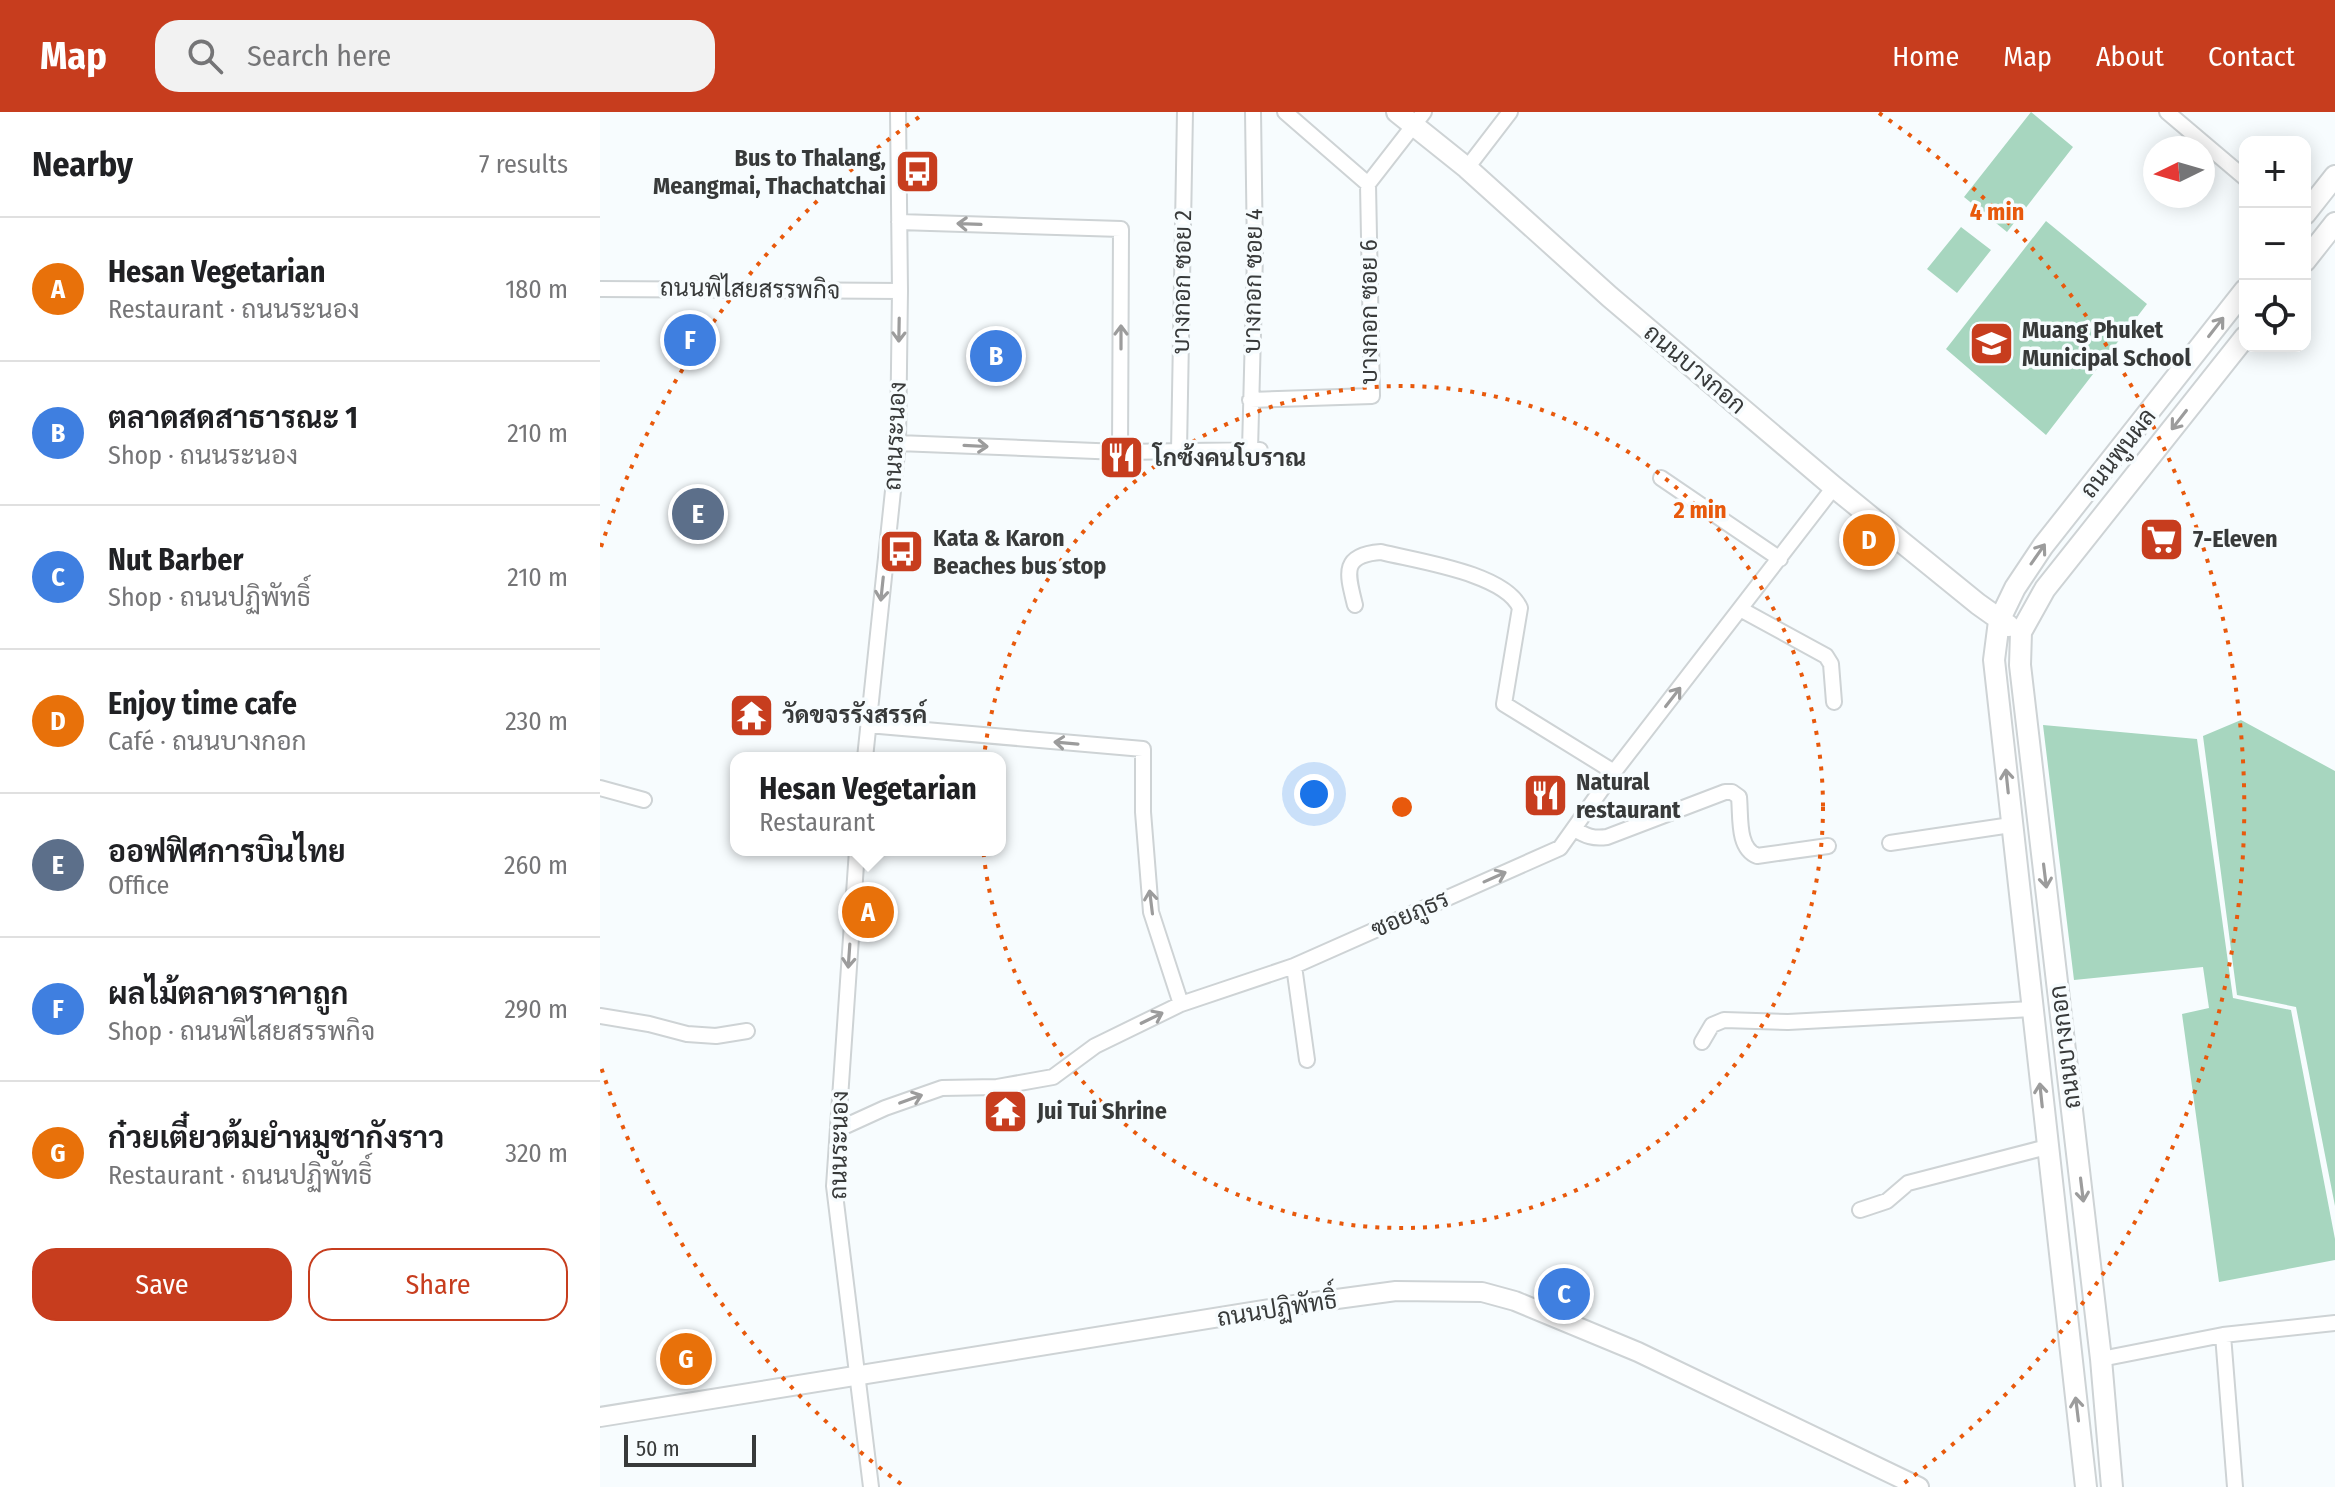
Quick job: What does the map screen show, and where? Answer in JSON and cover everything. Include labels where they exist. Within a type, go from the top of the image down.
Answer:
[{"type":"main road","name":"ถนนบางกอก","points":[[1397,112],[1419,119],[1467,168],[1610,297],[1834,487],[1999,621],[2021,632],[2020,665],[2101,1359],[2112,1487]]},
{"type":"main road","points":[[2310,208],[2335,177]]},
{"type":"main road","points":[[2311,253],[2335,223]]},
{"type":"main road","name":"ถนนพูนผล","points":[[1999,621],[2015,588],[2043,546],[2239,298]]},
{"type":"main road","name":"ถนนพูนผล","points":[[2021,632],[2045,589],[2239,345]]},
{"type":"main road","name":"ถนนบางกอก","points":[[1999,621],[1994,660],[2085,1487]]},
{"type":"street","name":"ถนนระนอง","points":[[866,752],[898,443],[898,112]]},
{"type":"street","name":"บางกอก ซอย 2","points":[[1179,451],[1185,112]]},
{"type":"street","name":"บางกอก ซอย 4","points":[[1179,451],[1255,450],[1250,400],[1255,254],[1253,112]]},
{"type":"street","points":[[1285,112],[1368,184],[1419,119]]},
{"type":"street","points":[[1467,168],[1510,112]]},
{"type":"street","points":[[2167,112],[2239,173]]},
{"type":"street","name":"บางกอก ซอย 6","points":[[1250,400],[1372,396],[1368,184]]},
{"type":"street","points":[[899,222],[1121,229],[1120,452]]},
{"type":"street","name":"ถนนพิไสยสรรพกิจ","points":[[600,289],[900,291]]},
{"type":"street","points":[[898,443],[1120,452],[1179,451]]},
{"type":"street","points":[[1661,478],[1780,559]]},
{"type":"street","name":"ซอยภูธร","points":[[839,1129],[885,1108],[942,1088],[997,1087],[1053,1077],[1095,1046],[1181,1004],[1294,966],[1560,848],[1614,772],[1834,487]]},
{"type":"street","points":[[1355,605],[1348,576],[1351,562],[1357,556],[1381,552],[1486,579],[1510,594],[1520,608],[1504,704],[1614,772]]},
{"type":"street","points":[[1742,610],[1826,656],[1831,664],[1834,702]]},
{"type":"street","points":[[868,725],[1143,749],[1143,812],[1151,912],[1181,1004]]},
{"type":"street","points":[[600,788],[644,800]]},
{"type":"street","points":[[1574,829],[1586,837],[1607,837],[1732,792],[1739,797],[1744,845],[1748,853],[1757,856],[1828,846]]},
{"type":"street","points":[[1890,843],[2011,825]]},
{"type":"street","name":"ถนนระนอง","points":[[857,856],[834,1186],[871,1487]]},
{"type":"street","points":[[1294,966],[1307,1060]]},
{"type":"street","points":[[1702,1042],[1712,1025],[1724,1020],[1788,1022],[2032,1009]]},
{"type":"street","points":[[600,1016],[687,1034],[716,1036],[747,1031]]},
{"type":"street","points":[[1860,1210],[1887,1201],[1908,1183],[2047,1147]]},
{"type":"street","name":"ถนนปฏิพัทธิ์","points":[[600,1417],[1300,1304],[1396,1291],[1482,1292],[1542,1311],[1638,1352],[1919,1487]]},
{"type":"street","points":[[2101,1359],[2223,1335],[2335,1323]]},
{"type":"street","points":[[2223,1335],[2235,1487]]},
{"type":"green space","points":[[2031,112],[2073,147],[2007,232],[1964,197]]},
{"type":"green space","points":[[2046,221],[2147,304],[2046,435],[1946,349]]},
{"type":"green space","points":[[1961,227],[1991,250],[1957,293],[1927,269]]},
{"type":"green space","points":[[2241,720],[2335,771],[2335,1206],[2296,1007],[2237,995],[2203,736]]},
{"type":"green space","points":[[2043,725],[2197,739],[2233,998],[2291,1010],[2335,1239],[2335,1260],[2219,1282],[2182,1014],[2209,1008],[2203,967],[2074,980]]},
{"type":"place","name":"Bus to Thalang, Meangmai, Thachatchai","points":[[917,172]]},
{"type":"place","name":"ผลไม้ตลาดราคาถูก","points":[[690,340]]},
{"type":"place","name":"Muang Phuket Municipal School","points":[[1991,344]]},
{"type":"place","name":"ตลาดสดสาธารณะ 1","points":[[996,356]]},
{"type":"place","name":"โกซ้งคนโบราณ","points":[[1122,458]]},
{"type":"place","name":"ออฟฟิศการบินไทย","points":[[698,514]]},
{"type":"place","name":"7-Eleven","points":[[2162,539]]},
{"type":"place","name":"Enjoy time cafe","points":[[1869,540]]},
{"type":"place","name":"Kata & Karon Beaches bus stop","points":[[902,552]]},
{"type":"place","name":"วัดขจรรังสรรค์","points":[[751,715]]},
{"type":"place","name":"Natural restaurant","points":[[1545,796]]},
{"type":"place","name":"Hesan Vegetarian","points":[[868,912]]},
{"type":"place","name":"Jui Tui Shrine","points":[[1006,1111]]},
{"type":"place","name":"Nut Barber","points":[[1564,1294]]},
{"type":"place","name":"ก๋วยเตี๋ยวต้มยำหมูชากังราว","points":[[686,1359]]}]
